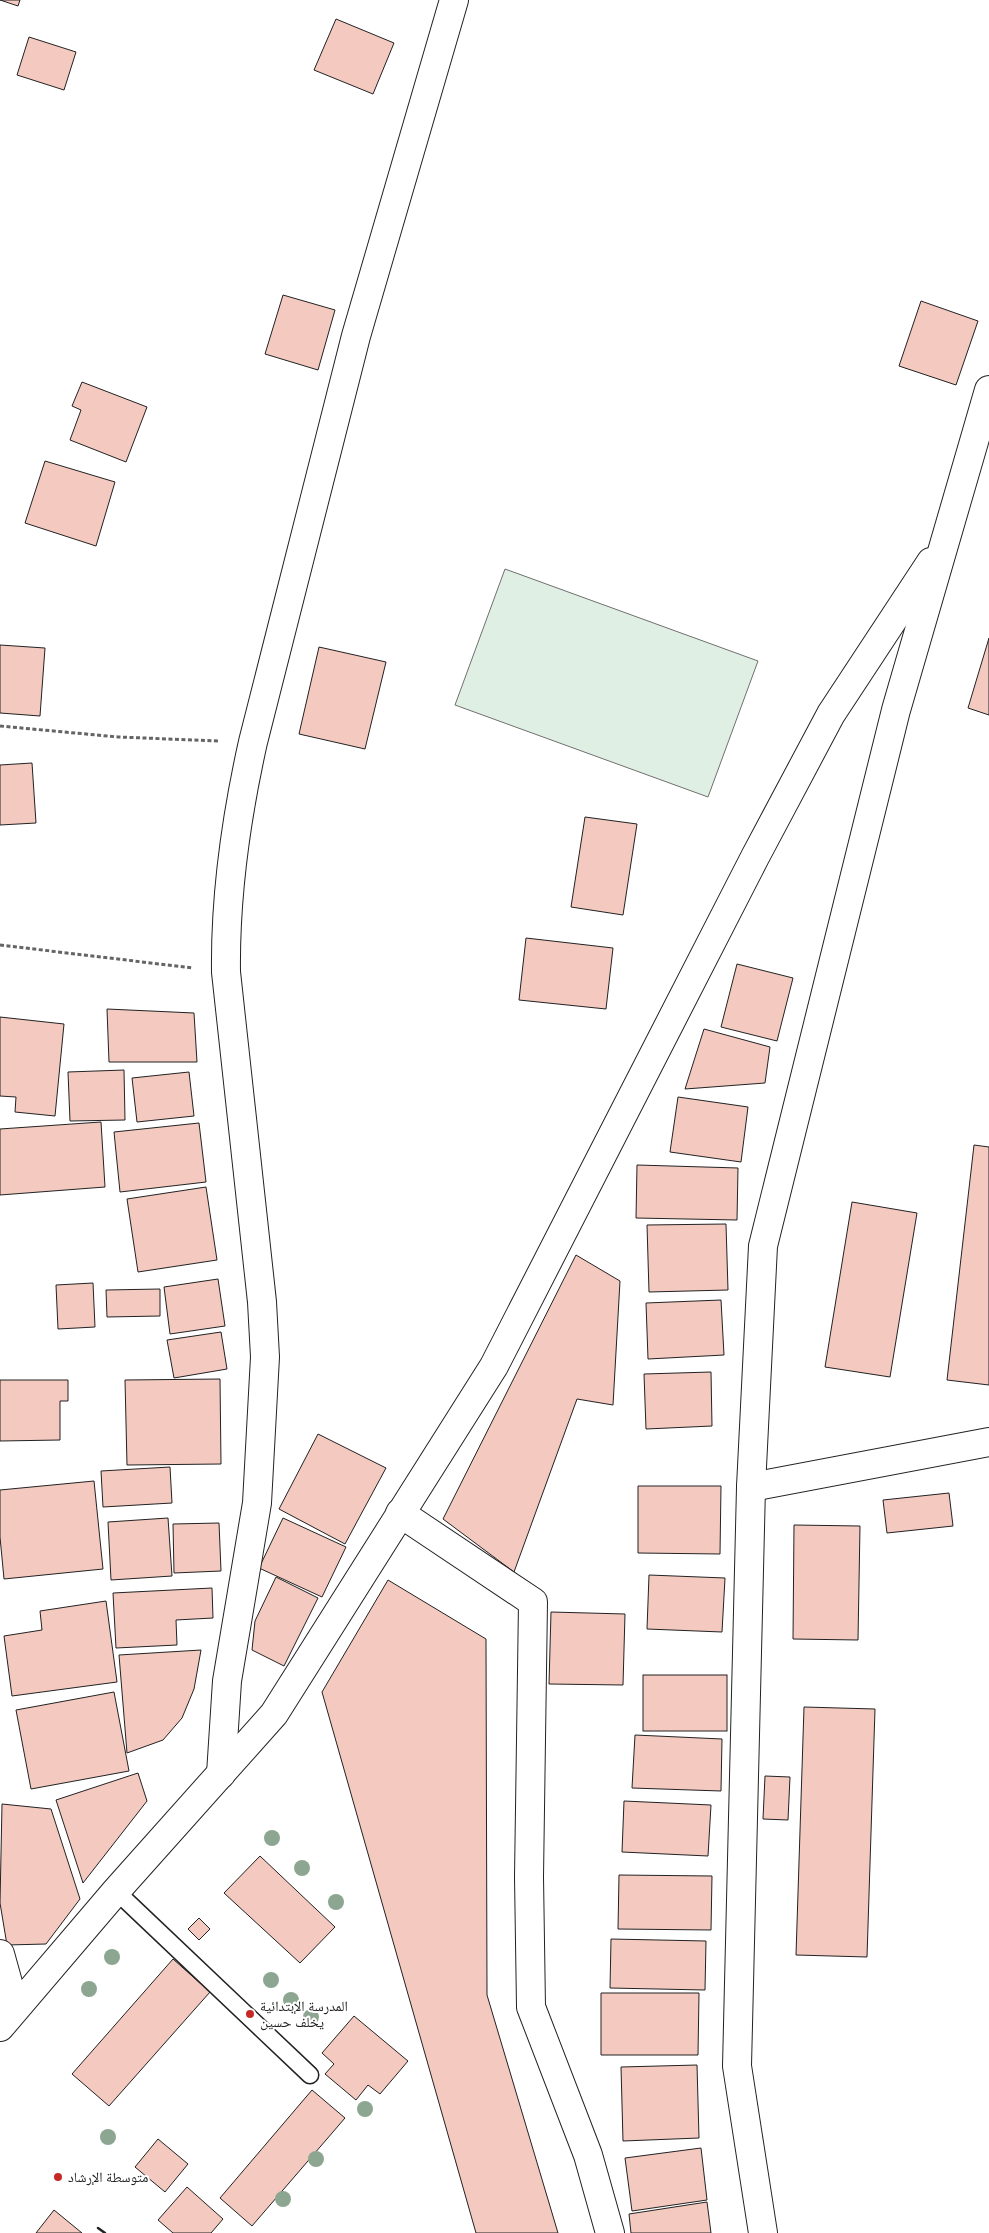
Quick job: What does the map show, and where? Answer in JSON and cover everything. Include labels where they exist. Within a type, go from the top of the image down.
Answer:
[{"type":"street","points":[[221,1774],[227,1682],[257,1503],[264,1357],[262,1302],[226,972],[226,922],[232,862],[241,798],[253,742],[356,336],[454,0]]},
{"type":"street","points":[[763,2233],[737,2066],[751,1487],[763,1246],[894,720],[989,390]]},
{"type":"street","points":[[8,2018],[116,1892],[274,1714],[494,1366],[755,856],[831,714],[946,538]]},
{"type":"street","points":[[751,1487],[989,1442]]},
{"type":"street","points":[[400,1513],[533,1602],[529,1877],[531,2008],[588,2155],[610,2233]]},
{"type":"street","points":[[0,1954],[8,2018]]},
{"type":"lane","points":[[116,1892],[310,2075]]},
{"type":"path","points":[[0,726],[118,737],[253,742]]},
{"type":"path","points":[[0,945],[226,972]]},
{"type":"green space","points":[[505,569],[758,661],[708,797],[455,705]]},
{"type":"building","points":[[0,0],[20,0],[18,6]]},
{"type":"building","points":[[336,19],[394,43],[373,94],[314,70]]},
{"type":"building","points":[[29,37],[76,52],[64,90],[17,75]]},
{"type":"building","points":[[283,295],[335,310],[318,370],[265,354]]},
{"type":"building","points":[[921,301],[978,321],[956,385],[899,366]]},
{"type":"building","points":[[82,382],[147,407],[126,462],[70,440],[81,410],[72,406]]},
{"type":"building","points":[[45,461],[115,482],[96,546],[25,523]]},
{"type":"building","points":[[989,638],[989,715],[968,708]]},
{"type":"building","points":[[0,645],[45,648],[40,716],[0,713]]},
{"type":"building","points":[[319,647],[386,662],[365,749],[299,734]]},
{"type":"building","points":[[32,763],[36,823],[0,825],[0,765]]},
{"type":"building","points":[[585,817],[637,824],[623,915],[571,907]]},
{"type":"building","points":[[526,938],[613,948],[606,1009],[519,1000]]},
{"type":"building","points":[[737,964],[793,978],[777,1041],[721,1027]]},
{"type":"building","points":[[107,1009],[194,1013],[197,1062],[109,1062]]},
{"type":"building","points":[[0,1017],[64,1024],[55,1116],[15,1112],[16,1097],[0,1096]]},
{"type":"building","points":[[704,1029],[770,1047],[765,1083],[685,1089]]},
{"type":"building","points":[[124,1070],[125,1120],[70,1121],[68,1072]]},
{"type":"building","points":[[189,1072],[194,1116],[137,1122],[132,1078]]},
{"type":"building","points":[[678,1097],[748,1107],[741,1162],[670,1152]]},
{"type":"building","points":[[101,1122],[105,1187],[0,1195],[0,1129]]},
{"type":"building","points":[[199,1123],[206,1182],[120,1192],[114,1132]]},
{"type":"building","points":[[974,1145],[989,1147],[989,1385],[947,1380]]},
{"type":"building","points":[[637,1165],[738,1168],[737,1220],[636,1218]]},
{"type":"building","points":[[206,1187],[217,1260],[138,1272],[127,1199]]},
{"type":"building","points":[[852,1202],[917,1213],[890,1377],[825,1367]]},
{"type":"building","points":[[726,1224],[728,1290],[649,1292],[647,1225]]},
{"type":"building","points":[[576,1255],[620,1281],[613,1405],[577,1399],[514,1572],[443,1519]]},
{"type":"building","points":[[218,1279],[225,1326],[170,1334],[164,1287]]},
{"type":"building","points":[[93,1283],[95,1327],[58,1329],[56,1285]]},
{"type":"building","points":[[160,1289],[160,1316],[107,1317],[106,1290]]},
{"type":"building","points":[[721,1300],[724,1355],[648,1359],[646,1303]]},
{"type":"building","points":[[221,1332],[227,1369],[174,1378],[167,1340]]},
{"type":"building","points":[[711,1372],[712,1426],[646,1429],[644,1374]]},
{"type":"building","points":[[220,1379],[221,1464],[127,1465],[125,1380]]},
{"type":"building","points":[[0,1380],[68,1380],[68,1401],[60,1401],[60,1440],[0,1441]]},
{"type":"building","points":[[318,1434],[386,1468],[345,1544],[279,1509]]},
{"type":"building","points":[[170,1467],[172,1503],[103,1507],[101,1471]]},
{"type":"building","points":[[94,1481],[103,1569],[4,1579],[0,1537],[0,1490]]},
{"type":"building","points":[[638,1486],[721,1486],[720,1554],[638,1553]]},
{"type":"building","points":[[949,1493],[953,1526],[887,1533],[883,1500]]},
{"type":"building","points":[[168,1518],[172,1576],[111,1580],[108,1522]]},
{"type":"building","points":[[283,1518],[346,1547],[322,1597],[259,1568]]},
{"type":"building","points":[[219,1523],[221,1571],[174,1573],[173,1524]]},
{"type":"building","points":[[794,1525],[860,1526],[858,1640],[793,1639]]},
{"type":"building","points":[[649,1575],[725,1578],[722,1632],[647,1629]]},
{"type":"building","points":[[276,1577],[318,1598],[284,1666],[252,1650],[255,1621]]},
{"type":"building","points":[[388,1580],[486,1639],[487,1995],[558,2233],[476,2233],[322,1692]]},
{"type":"building","points":[[212,1588],[213,1618],[176,1620],[177,1645],[116,1648],[113,1593]]},
{"type":"building","points":[[106,1601],[117,1682],[12,1696],[4,1636],[42,1630],[40,1611]]},
{"type":"building","points":[[551,1612],[625,1614],[623,1685],[549,1684]]},
{"type":"building","points":[[201,1650],[194,1689],[182,1718],[163,1740],[127,1753],[119,1655]]},
{"type":"building","points":[[643,1675],[727,1675],[727,1731],[643,1731]]},
{"type":"building","points":[[114,1692],[129,1771],[31,1789],[16,1710]]},
{"type":"building","points":[[804,1707],[875,1709],[867,1957],[796,1955]]},
{"type":"building","points":[[635,1735],[722,1739],[721,1791],[632,1788]]},
{"type":"building","points":[[138,1773],[147,1801],[83,1883],[56,1800]]},
{"type":"building","points":[[765,1776],[790,1777],[788,1820],[763,1819]]},
{"type":"building","points":[[624,1801],[711,1805],[708,1856],[622,1852]]},
{"type":"building","points":[[2,1804],[51,1809],[80,1899],[46,1944],[7,1945],[0,1903]]},
{"type":"building","points":[[260,1856],[335,1927],[300,1963],[224,1893]]},
{"type":"building","points":[[619,1875],[712,1876],[711,1930],[618,1929]]},
{"type":"building","points":[[199,1918],[210,1929],[199,1940],[188,1929]]},
{"type":"building","points":[[611,1939],[706,1941],[705,1990],[610,1988]]},
{"type":"building","points":[[173,1959],[210,1992],[109,2106],[72,2074]]},
{"type":"building","points":[[601,1993],[699,1993],[698,2055],[601,2055]]},
{"type":"building","points":[[354,2016],[408,2061],[380,2094],[368,2085],[356,2100],[325,2074],[334,2064],[322,2053]]},
{"type":"building","points":[[697,2065],[699,2138],[623,2141],[621,2067]]},
{"type":"building","points":[[312,2090],[345,2118],[252,2226],[220,2198]]},
{"type":"building","points":[[158,2139],[188,2164],[165,2192],[135,2167]]},
{"type":"building","points":[[701,2148],[707,2200],[632,2211],[625,2158]]},
{"type":"building","points":[[187,2187],[223,2219],[211,2233],[173,2233],[158,2220]]},
{"type":"building","points":[[707,2202],[711,2233],[631,2233],[629,2214]]},
{"type":"building","points":[[54,2210],[82,2233],[36,2233]]},
{"type":"wall","points":[[98,2228],[105,2233]]},
{"type":"place","name":"المدرسة الإبتدائية يخلف حسين","points":[[250,2014]]},
{"type":"place","name":"متوسطة الإرشاد","points":[[58,2177]]}]
